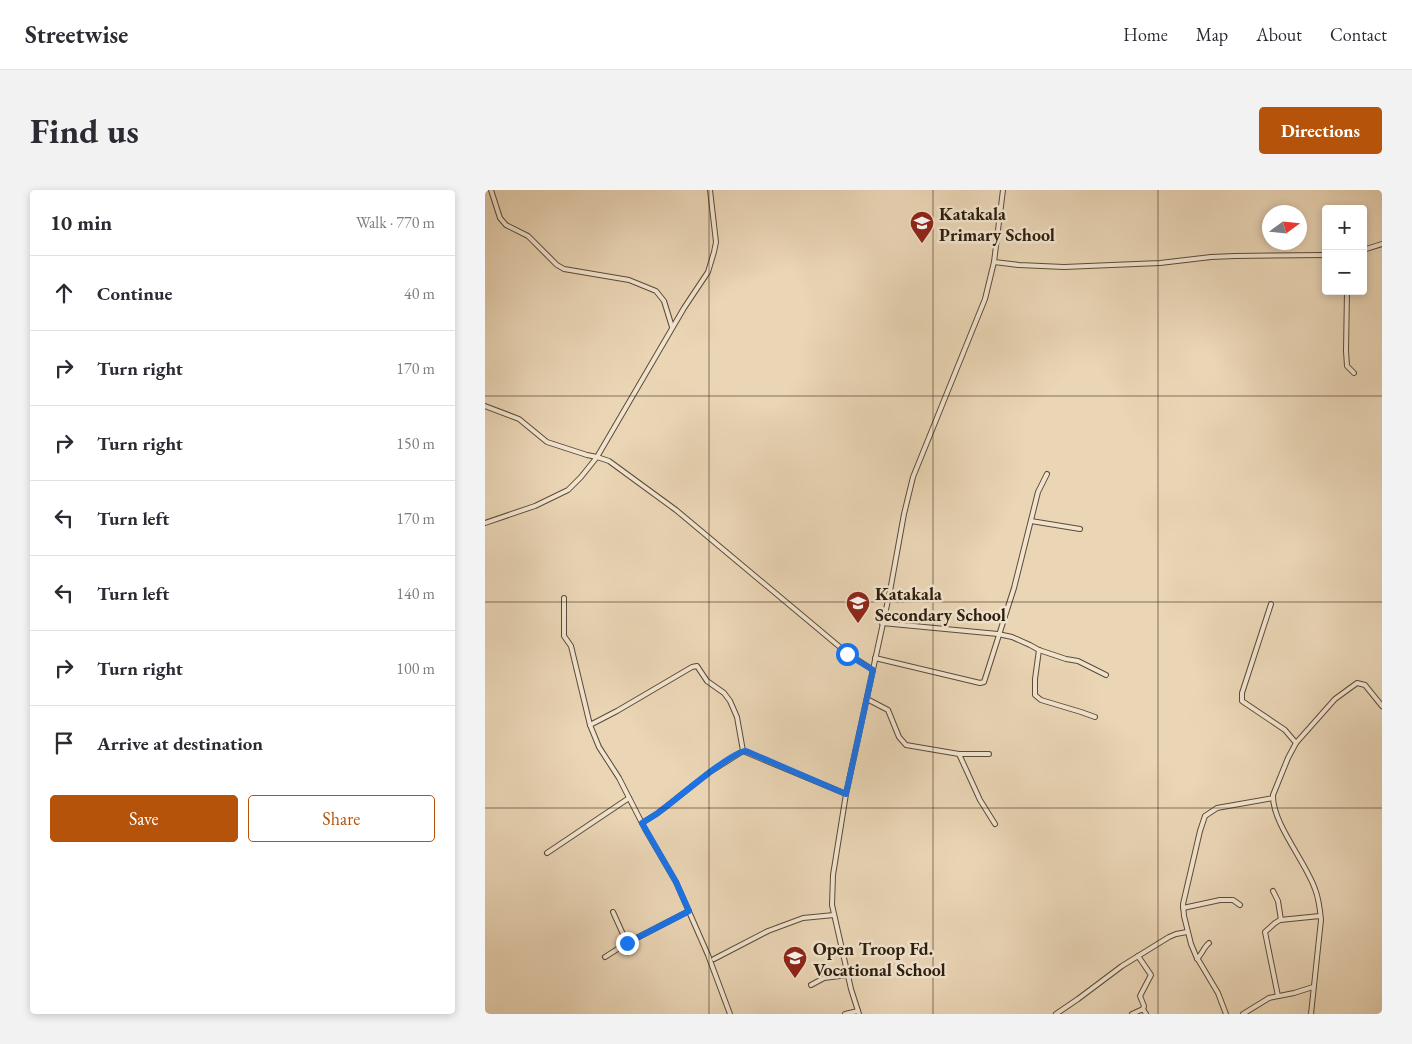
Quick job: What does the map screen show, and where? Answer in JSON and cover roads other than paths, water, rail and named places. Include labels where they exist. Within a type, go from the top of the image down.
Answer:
[{"type":"street","points":[[491,190],[500,218],[506,225],[528,236],[557,265],[564,269],[629,280],[656,291],[664,301],[672,327]]},
{"type":"street","points":[[485,523],[535,506],[568,490],[597,457],[683,308],[708,272],[716,242],[711,190]]},
{"type":"street","points":[[845,1014],[858,1012],[834,915],[832,898],[833,875],[846,794],[890,591],[903,514],[913,477],[985,299],[994,262],[1003,190]]},
{"type":"street","points":[[1367,249],[1382,244]]},
{"type":"street","points":[[994,262],[1064,267],[1160,263],[1211,257],[1322,255]]},
{"type":"street","points":[[1347,295],[1345,351],[1347,366],[1354,373]]},
{"type":"street","points":[[485,406],[519,419],[547,442],[609,461],[676,510],[847,654],[873,670]]},
{"type":"street","points":[[875,658],[984,682],[1014,588],[1038,492],[1047,474]]},
{"type":"street","points":[[1031,521],[1080,529]]},
{"type":"street","points":[[564,598],[564,636],[571,646],[590,725],[599,747],[619,778],[676,882],[708,955],[730,1014]]},
{"type":"street","points":[[1271,604],[1242,693],[1242,701],[1285,730],[1296,743]]},
{"type":"street","points":[[882,624],[998,634],[1012,637],[1030,644],[1039,650],[1078,661],[1106,675]]},
{"type":"street","points":[[1039,650],[1035,694],[1041,700],[1095,717]]},
{"type":"street","points":[[590,725],[692,667],[697,666],[707,681],[724,693],[730,701],[737,717],[743,751]]},
{"type":"street","points":[[1311,1014],[1320,916],[1315,887],[1281,824],[1273,798],[1287,758],[1296,743],[1335,699],[1357,683],[1365,685],[1382,706]]},
{"type":"street","points":[[867,699],[888,710],[899,737],[906,745],[959,754],[989,754]]},
{"type":"street","points":[[743,751],[846,794]]},
{"type":"street","points":[[642,823],[658,813],[710,772],[743,751]]},
{"type":"street","points":[[959,754],[980,800],[995,824]]},
{"type":"street","points":[[547,853],[629,798]]},
{"type":"street","points":[[1226,1014],[1218,993],[1197,958],[1187,932],[1183,908],[1205,816],[1217,808],[1273,798]]},
{"type":"street","points":[[1273,890],[1278,901],[1281,920]]},
{"type":"street","points":[[1183,908],[1220,900],[1233,900],[1240,905]]},
{"type":"street","points":[[605,957],[627,943],[689,911]]},
{"type":"street","points":[[613,912],[627,943]]},
{"type":"street","points":[[714,959],[768,931],[803,918],[834,915]]},
{"type":"street","points":[[1278,996],[1265,932],[1281,920],[1320,916]]},
{"type":"street","points":[[1056,1014],[1122,966],[1175,934],[1187,932]]},
{"type":"street","points":[[1197,958],[1203,953],[1206,945],[1209,943]]},
{"type":"street","points":[[1139,956],[1151,976],[1141,996],[1143,1009],[1146,1014]]},
{"type":"street","points":[[811,985],[823,978],[848,974]]},
{"type":"street","points":[[1243,1014],[1269,998],[1313,987]]},
{"type":"street","points":[[1132,1014],[1143,1009]]},
{"type":"place","name":"Katakala Primary School","points":[[922,244]]},
{"type":"place","name":"Katakala Secondary School","points":[[858,624]]},
{"type":"place","name":"Open Troop Fd. Vocational School","points":[[795,979]]}]
